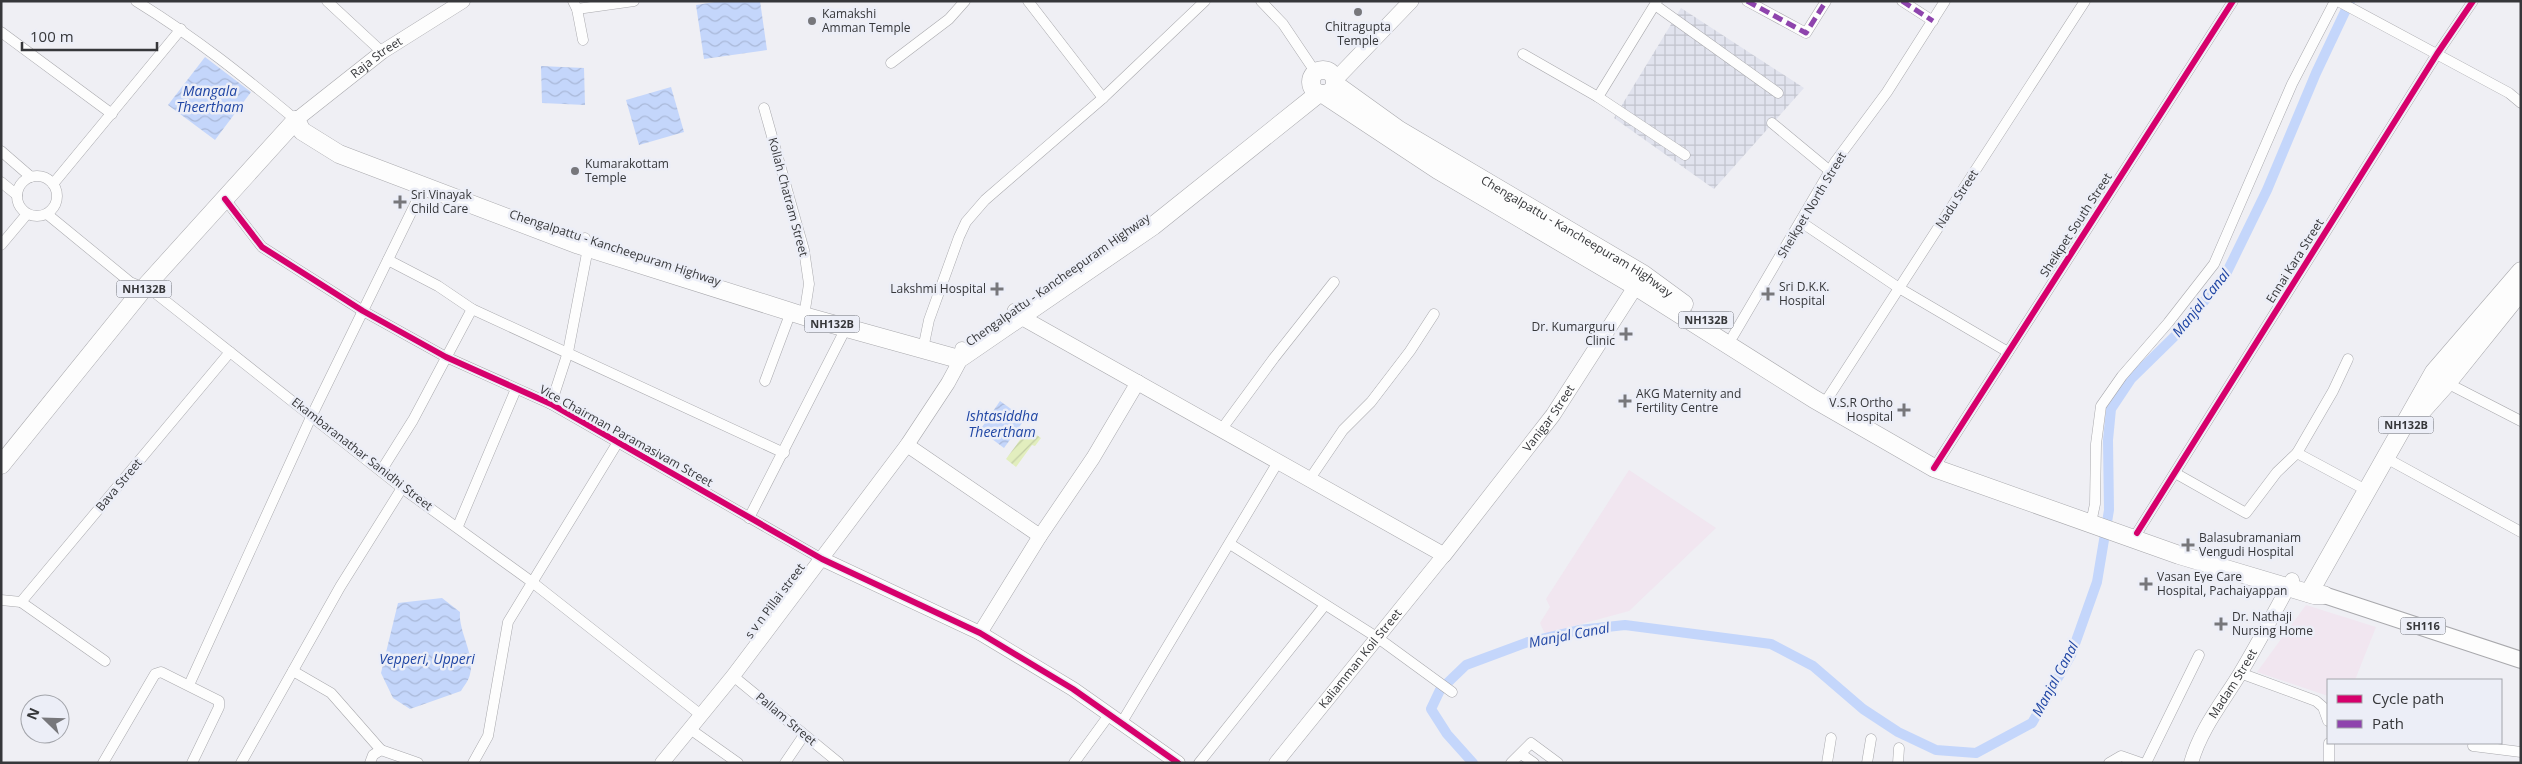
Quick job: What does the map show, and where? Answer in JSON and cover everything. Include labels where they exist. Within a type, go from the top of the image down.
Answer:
[{"type":"highway","points":[[1324,84],[1438,170],[1639,280],[1826,401],[1936,465],[2099,523],[2179,555],[2291,583]]},
{"type":"highway","name":"Chengalpattu - Kancheepuram Highway","points":[[799,311],[924,344],[962,352],[1018,314],[1324,84]]},
{"type":"highway","name":"Chengalpattu - Kancheepuram Highway","points":[[296,120],[338,144],[426,182],[586,243]]},
{"type":"highway","name":"NH132B","points":[[1,465],[144,288],[296,120],[302,131],[339,154],[423,188],[846,328],[942,356],[962,352]]},
{"type":"highway","name":"NH132B","points":[[2315,592],[2389,460],[2434,372],[2521,271]]},
{"type":"highway","name":"Chengalpattu - Kancheepuram Highway","points":[[1639,280],[1733,336],[1826,401]]},
{"type":"highway","name":"NH132B","points":[[2315,592],[2366,490],[2389,460],[2422,409],[2447,383],[2521,291]]},
{"type":"highway","points":[[2099,523],[2137,533],[2315,592]]},
{"type":"main road","points":[[1324,84],[1400,1]]},
{"type":"main road","points":[[1324,84],[1411,1]]},
{"type":"main road","name":"Vanigar Street","points":[[1444,555],[1553,415],[1639,280]]},
{"type":"main road","points":[[1018,314],[1444,555]]},
{"type":"main road","name":"SH116","points":[[2315,592],[2521,660]]},
{"type":"street","points":[[136,1],[181,29],[228,62],[296,120]]},
{"type":"street","points":[[327,1],[382,52]]},
{"type":"street","name":"Raja Street","points":[[296,120],[382,52],[463,1]]},
{"type":"street","points":[[583,40],[575,5],[634,1]]},
{"type":"street","points":[[891,63],[949,19],[965,1]]},
{"type":"street","points":[[1028,1],[1103,98]]},
{"type":"street","points":[[924,344],[928,320],[942,278],[966,222],[985,200],[1103,98],[1205,1]]},
{"type":"street","points":[[1261,1],[1283,24],[1324,84]]},
{"type":"street","points":[[1747,1],[1806,33],[1826,1]]},
{"type":"street","points":[[1902,1],[1933,21]]},
{"type":"street","name":"Sheikpet North Street","points":[[1733,336],[1830,170],[1887,92],[1945,1]]},
{"type":"street","name":"Nadu Street","points":[[1826,401],[2085,1]]},
{"type":"street","name":"Sheikpet South Street","points":[[1936,465],[2233,1]]},
{"type":"street","points":[[2099,523],[2095,504],[2096,444],[2101,406],[2122,376],[2214,264],[2292,84],[2336,1],[2508,93],[2521,103]]},
{"type":"street","name":"Ennai Kara Street","points":[[2137,533],[2436,54],[2473,1]]},
{"type":"street","points":[[1598,97],[1656,3],[1778,93]]},
{"type":"street","points":[[53,184],[181,29]]},
{"type":"street","points":[[1,32],[112,114]]},
{"type":"street","points":[[1523,54],[1598,97],[1685,155]]},
{"type":"street","name":"Kollah Chatram Street","points":[[764,108],[804,250],[809,284],[799,311],[765,381]]},
{"type":"street","points":[[1772,123],[1830,170]]},
{"type":"street","points":[[1,151],[31,177]]},
{"type":"street","points":[[31,177],[44,177],[53,184],[57,197],[56,204],[47,214],[40,216],[27,214],[19,205],[17,195],[22,182],[31,177]]},
{"type":"street","points":[[1,182],[17,195]]},
{"type":"street","points":[[189,685],[312,416],[423,188]]},
{"type":"street","name":"Vice Chairman Paramasivam Street","points":[[224,199],[262,247],[363,311],[446,357],[551,404],[822,559]]},
{"type":"street","points":[[1,245],[27,214]]},
{"type":"street","name":"Ekambaranathar Sanidhi Street","points":[[47,214],[130,282],[154,292],[402,488],[458,526],[532,582],[701,715]]},
{"type":"street","points":[[1801,222],[1899,288],[2008,352]]},
{"type":"street","points":[[551,404],[568,352],[586,243]]},
{"type":"street","points":[[388,260],[438,286],[472,309],[784,453]]},
{"type":"street","points":[[1222,430],[1274,358],[1334,282]]},
{"type":"street","points":[[381,471],[413,420],[472,309]]},
{"type":"street","points":[[1309,480],[1343,430],[1370,402],[1410,350],[1434,314]]},
{"type":"street","points":[[750,518],[846,328]]},
{"type":"street","name":"Bava Street","points":[[21,602],[230,352]]},
{"type":"street","name":"s v n Pillai street","points":[[662,763],[733,676],[907,445],[948,383],[962,352]]},
{"type":"street","points":[[942,356],[950,371],[948,383]]},
{"type":"street","points":[[2175,473],[2246,514],[2277,472],[2297,453],[2333,391],[2348,359]]},
{"type":"street","points":[[980,633],[1040,536],[1093,458],[1138,382]]},
{"type":"street","points":[[2447,383],[2521,421]]},
{"type":"street","points":[[458,526],[516,389]]},
{"type":"street","points":[[473,763],[488,736],[508,622],[618,442]]},
{"type":"street","points":[[907,445],[1040,536]]},
{"type":"street","points":[[2297,453],[2366,490]]},
{"type":"street","points":[[2389,460],[2521,532]]},
{"type":"street","points":[[1122,722],[1278,462]]},
{"type":"street","points":[[241,763],[340,587],[402,488]]},
{"type":"street","points":[[1230,544],[1378,638],[1452,692]]},
{"type":"street","name":"Kaliamman Koil Street","points":[[1276,763],[1444,555]]},
{"type":"street","points":[[822,559],[980,633],[1073,689],[1178,763]]},
{"type":"street","name":"Madam Street","points":[[2191,763],[2211,716],[2240,674],[2291,583]]},
{"type":"street","points":[[1,600],[21,602],[105,661]]},
{"type":"street","points":[[1199,763],[1325,605]]},
{"type":"street","points":[[2146,763],[2199,655]]},
{"type":"street","points":[[293,670],[331,693],[381,750],[418,763]]},
{"type":"street","points":[[103,763],[154,674],[161,672],[189,685],[220,703],[192,763]]},
{"type":"street","points":[[2240,674],[2316,701],[2323,707],[2327,718]]},
{"type":"street","name":"Pallam Street","points":[[733,676],[839,763]]},
{"type":"street","points":[[1074,763],[1109,715]]},
{"type":"street","points":[[690,729],[738,763]]},
{"type":"street","points":[[785,763],[804,735]]},
{"type":"street","points":[[1827,763],[1832,738]]},
{"type":"street","points":[[1867,763],[1871,739]]},
{"type":"street","points":[[1511,763],[1534,744],[1558,763]]},
{"type":"street","points":[[2329,744],[2329,763]]},
{"type":"street","points":[[2473,746],[2521,752]]},
{"type":"street","points":[[1898,763],[1899,748]]},
{"type":"street","points":[[370,763],[373,755],[381,750]]},
{"type":"street","points":[[1521,754],[1534,763]]},
{"type":"street","points":[[2108,763],[2122,756],[2141,763]]},
{"type":"shaded area","points":[[1681,8],[1804,88],[1714,189],[1614,118]]},
{"type":"shaded area","points":[[1629,470],[1716,528],[1629,611],[1545,634],[1540,623],[1550,607],[1546,599]]},
{"type":"shaded area","points":[[2306,605],[2376,627],[2355,679],[2327,679],[2327,696],[2257,672]]},
{"type":"green space","points":[[1028,429],[1041,438],[1035,446],[1032,445],[1016,467],[1006,459]]},
{"type":"water","points":[[721,1],[760,1],[767,50],[704,59],[696,5]]},
{"type":"water","name":"Mangala Theertham","points":[[205,57],[251,92],[215,140],[168,105]]},
{"type":"water","points":[[541,66],[584,68],[585,105],[542,103]]},
{"type":"water","points":[[671,87],[684,132],[639,145],[626,100]]},
{"type":"water","name":"Ishtasiddha Theertham","points":[[1000,401],[1025,419],[1004,448],[980,430]]},
{"type":"water","name":"Vepperi, Upperi","points":[[442,598],[460,612],[460,619],[471,660],[468,681],[461,691],[410,709],[393,698],[381,673],[398,603]]},
{"type":"waterway","name":"Manjal Canal","points":[[1473,763],[1447,734],[1431,709],[1440,690],[1466,665],[1528,642],[1579,630],[1625,625],[1771,644],[1813,666],[1863,709],[1898,732],[1936,750],[1976,753],[2032,723],[2071,655],[2097,582],[2109,510],[2108,440],[2111,409],[2131,379],[2179,332],[2226,274],[2267,190],[2316,73],[2350,1]]},
{"type":"marked path","points":[[1747,1],[1806,33],[1826,1]]},
{"type":"marked path","points":[[1902,1],[1933,21]]},
{"type":"cycle path","points":[[1934,468],[2233,1]]},
{"type":"cycle path","points":[[2137,533],[2437,54],[2473,1]]},
{"type":"cycle path","points":[[225,199],[262,247],[363,311],[446,357],[551,404],[822,559],[980,633],[1073,689],[1178,763]]},
{"type":"place","name":"Chitragupta Temple","points":[[1358,12]]},
{"type":"place","name":"Kamakshi Amman Temple","points":[[812,21]]},
{"type":"place","name":"Kumarakottam Temple","points":[[575,171]]},
{"type":"place","name":"Sri Vinayak Child Care","points":[[400,202]]},
{"type":"place","name":"Lakshmi Hospital","points":[[997,289]]},
{"type":"place","name":"Sri D.K.K. Hospital","points":[[1768,294]]},
{"type":"place","name":"Dr. Kumarguru Clinic","points":[[1626,334]]},
{"type":"place","name":"AKG Maternity and Fertility Centre","points":[[1625,401]]},
{"type":"place","name":"V.S.R Ortho Hospital","points":[[1904,410]]},
{"type":"place","name":"Balasubramaniam Vengudi Hospital","points":[[2188,545]]},
{"type":"place","name":"Vasan Eye Care Hospital, Pachaiyappan","points":[[2146,584]]},
{"type":"place","name":"Dr. Nathaji Nursing Home","points":[[2221,624]]}]
